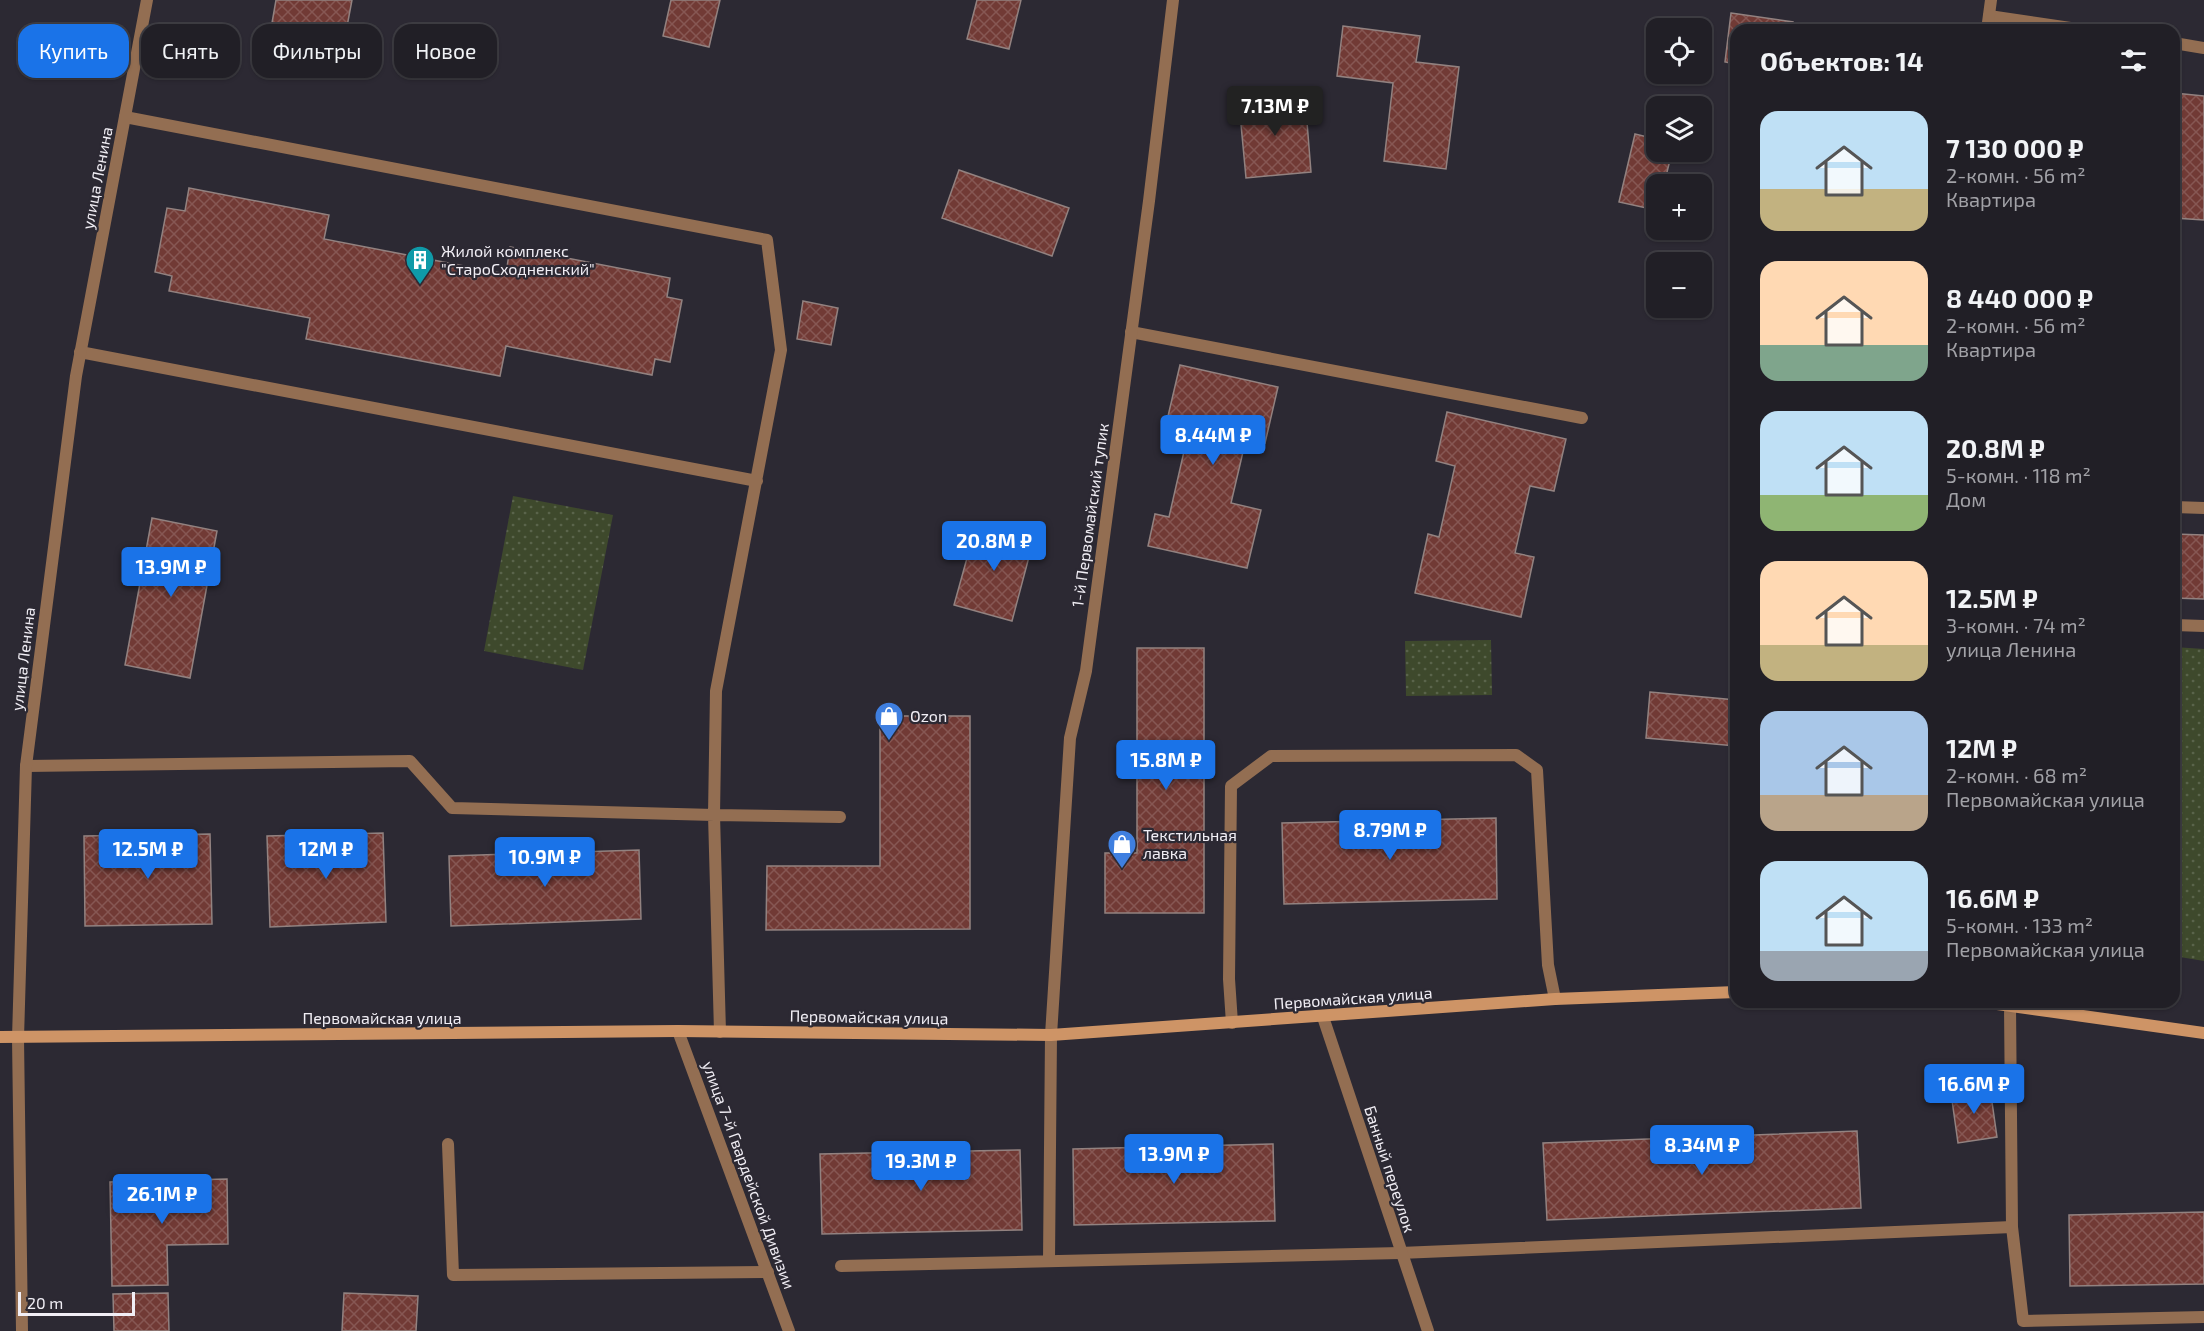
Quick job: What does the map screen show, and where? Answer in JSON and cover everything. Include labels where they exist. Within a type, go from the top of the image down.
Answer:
[{"type":"main road","name":"Первомайская улица","points":[[0,1037],[678,1031],[1051,1035],[1555,999],[1730,992]]},
{"type":"main road","points":[[2031,1008],[2204,1033]]},
{"type":"street","name":"улица Ленина","points":[[22,1331],[18,1038],[27,766],[80,352],[147,0]]},
{"type":"street","name":"1-й Первомайский тупик","points":[[1049,1260],[1051,1035],[1070,738],[1086,671],[1173,0]]},
{"type":"street","points":[[1988,24],[1991,0]]},
{"type":"street","points":[[1989,16],[2043,24]]},
{"type":"street","points":[[2180,44],[2204,48]]},
{"type":"street","points":[[125,117],[767,240],[781,350],[716,691],[714,815],[720,1032]]},
{"type":"street","points":[[1131,332],[1582,418]]},
{"type":"street","points":[[80,352],[757,481]]},
{"type":"street","points":[[2180,507],[2204,508]]},
{"type":"street","points":[[2180,625],[2204,626]]},
{"type":"street","points":[[1232,1023],[1229,979],[1231,786],[1271,756],[1516,755],[1536,770],[1548,965],[1555,999]]},
{"type":"street","points":[[27,766],[410,761],[452,808],[840,817]]},
{"type":"street","points":[[2010,1008],[2012,1227],[2024,1326],[2204,1317]]},
{"type":"street","name":"Банный переулок","points":[[1323,1017],[1400,1253],[1428,1331]]},
{"type":"street","name":"улица 7-й Гвардейской Дивизии","points":[[678,1031],[789,1331]]},
{"type":"street","points":[[448,1144],[453,1275],[768,1272]]},
{"type":"street","points":[[841,1266],[1400,1253],[2012,1227]]},
{"type":"green space","points":[[513,496],[613,515],[583,670],[484,651]]},
{"type":"green space","points":[[1491,640],[1492,695],[1406,696],[1405,641]]},
{"type":"green space","points":[[2180,647],[2204,649],[2204,961],[2180,957]]},
{"type":"building","points":[[276,0],[352,0],[347,24],[272,23]]},
{"type":"building","points":[[671,0],[720,0],[709,47],[663,36]]},
{"type":"building","points":[[977,0],[1021,0],[1009,49],[967,39]]},
{"type":"building","points":[[1731,13],[1793,22],[1793,24],[1730,24],[1730,63],[1725,62]]},
{"type":"building","points":[[1343,26],[1420,36],[1416,62],[1459,67],[1446,169],[1384,161],[1393,83],[1337,76]]},
{"type":"building","points":[[2180,94],[2204,96],[2204,220],[2180,218]]},
{"type":"building","points":[[1305,97],[1311,172],[1246,178],[1239,103]]},
{"type":"building","points":[[1635,134],[1646,137],[1646,162],[1670,162],[1666,174],[1646,174],[1646,208],[1619,202]]},
{"type":"building","points":[[959,170],[1069,208],[1052,256],[942,218]]},
{"type":"building","name":"Жилой комплекс \"СтароСходненский\"","points":[[189,188],[329,215],[324,239],[506,274],[510,247],[670,278],[667,297],[682,300],[670,362],[655,359],[652,375],[506,346],[500,376],[306,339],[310,318],[169,291],[172,276],[155,272],[167,208],[185,211]]},
{"type":"building","points":[[803,301],[838,308],[831,345],[797,339]]},
{"type":"building","points":[[1180,365],[1278,387],[1265,443],[1246,439],[1231,503],[1261,510],[1247,568],[1148,546],[1155,514],[1169,517],[1188,434],[1165,429]]},
{"type":"building","points":[[1447,412],[1566,439],[1554,491],[1530,486],[1515,553],[1534,557],[1521,617],[1415,593],[1428,534],[1439,537],[1455,466],[1436,461]]},
{"type":"building","points":[[152,518],[217,531],[190,678],[125,665]]},
{"type":"building","points":[[977,522],[1034,538],[1012,621],[954,605]]},
{"type":"building","points":[[2180,534],[2204,535],[2204,599],[2180,598]]},
{"type":"building","points":[[1137,648],[1204,648],[1204,913],[1105,913],[1105,853],[1137,853]]},
{"type":"building","points":[[1650,692],[1730,699],[1730,745],[1646,738]]},
{"type":"building","points":[[880,716],[970,716],[970,929],[766,930],[767,866],[880,866]]},
{"type":"building","points":[[1496,818],[1497,899],[1284,904],[1282,823]]},
{"type":"building","points":[[383,833],[386,922],[270,927],[267,836]]},
{"type":"building","points":[[210,834],[212,924],[85,926],[84,836]]},
{"type":"building","points":[[639,850],[641,919],[451,926],[449,856]]},
{"type":"building","points":[[1990,1088],[1997,1137],[1958,1143],[1951,1093]]},
{"type":"building","points":[[1857,1131],[1861,1208],[1547,1220],[1543,1143]]},
{"type":"building","points":[[1273,1144],[1275,1221],[1074,1225],[1073,1149]]},
{"type":"building","points":[[1020,1150],[1022,1230],[822,1234],[820,1154]]},
{"type":"building","points":[[227,1179],[228,1244],[167,1245],[168,1285],[112,1286],[110,1182]]},
{"type":"building","points":[[2204,1212],[2204,1284],[2070,1286],[2069,1215]]},
{"type":"building","points":[[168,1293],[169,1331],[114,1331],[113,1294]]},
{"type":"building","points":[[344,1293],[418,1296],[416,1331],[342,1331]]},
{"type":"place","name":"Жилой комплекс \"СтароСходненский\"","points":[[420,286]]},
{"type":"place","name":"Ozon","points":[[889,742]]},
{"type":"place","name":"Текстильная лавка","points":[[1122,870]]}]
